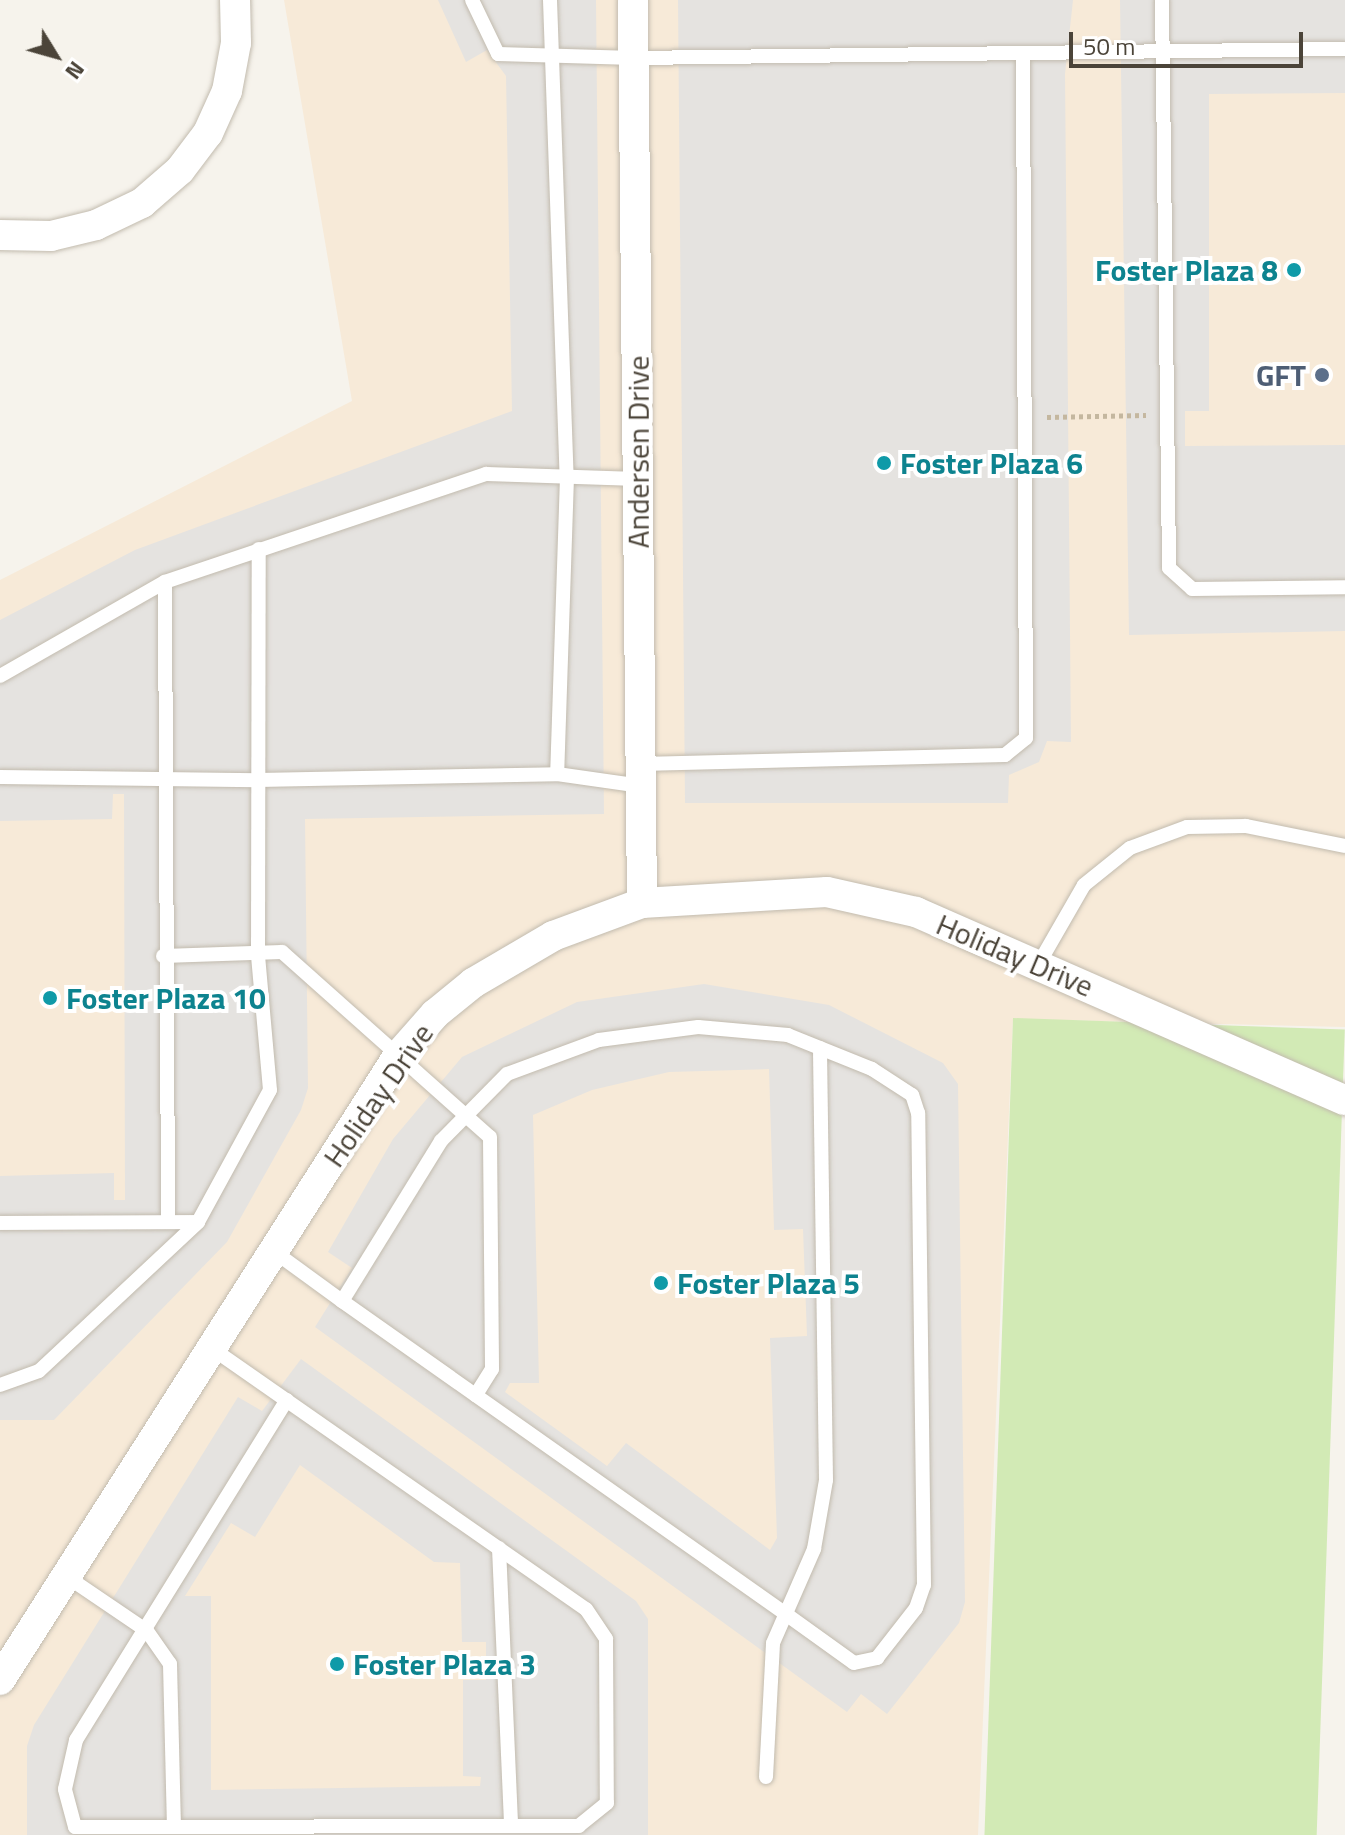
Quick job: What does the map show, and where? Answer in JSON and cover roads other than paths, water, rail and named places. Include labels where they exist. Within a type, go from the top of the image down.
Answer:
[{"type":"street","points":[[0,235],[51,236],[96,225],[142,203],[180,170],[208,133],[227,91],[236,43],[235,0]]},
{"type":"street","name":"Andersen Drive","points":[[633,0],[642,903]]},
{"type":"street","name":"Holiday Drive","points":[[0,1680],[209,1347],[398,1056],[435,1014],[514,957],[568,930],[642,903],[827,892],[916,912],[1345,1100]]},
{"type":"lane","points":[[472,0],[498,54],[634,58],[1345,49]]},
{"type":"lane","points":[[550,0],[567,477],[557,774]]},
{"type":"lane","points":[[1162,0],[1169,568],[1192,589],[1345,587]]},
{"type":"lane","points":[[0,777],[165,776],[258,780],[641,775],[1005,755],[1026,738],[1023,53]]},
{"type":"lane","points":[[0,676],[165,582],[486,474],[638,479]]},
{"type":"lane","points":[[0,1385],[39,1371],[198,1222],[270,1090],[258,956],[259,549]]},
{"type":"lane","points":[[165,582],[163,956],[168,1221]]},
{"type":"lane","points":[[1038,965],[1084,885],[1130,848],[1187,827],[1246,826],[1345,846]]},
{"type":"lane","points":[[163,956],[258,956],[282,952],[490,1137],[492,1369],[476,1395]]},
{"type":"lane","points":[[272,1250],[342,1301],[854,1663],[870,1662],[916,1608],[924,1585],[916,1104],[905,1089],[872,1069],[788,1035],[698,1027],[599,1040],[507,1074],[441,1141],[342,1301]]},
{"type":"lane","points":[[766,1777],[768,1681],[783,1612],[814,1549],[826,1480],[820,1048]]},
{"type":"lane","points":[[0,1223],[198,1222]]},
{"type":"lane","points":[[209,1347],[287,1400],[586,1609],[606,1639],[607,1803],[579,1826],[75,1827],[65,1789],[76,1740],[147,1631],[287,1400]]},
{"type":"lane","points":[[499,1548],[511,1826]]},
{"type":"lane","points":[[66,1576],[147,1631],[170,1664],[174,1827]]},
{"type":"place","name":"Foster Plaza 8","points":[[1294,270]]},
{"type":"place","name":"GFT","points":[[1322,375]]},
{"type":"place","name":"Foster Plaza 6","points":[[884,463]]},
{"type":"place","name":"Foster Plaza 10","points":[[50,998]]},
{"type":"place","name":"Foster Plaza 5","points":[[661,1283]]},
{"type":"place","name":"Foster Plaza 3","points":[[337,1664]]}]
